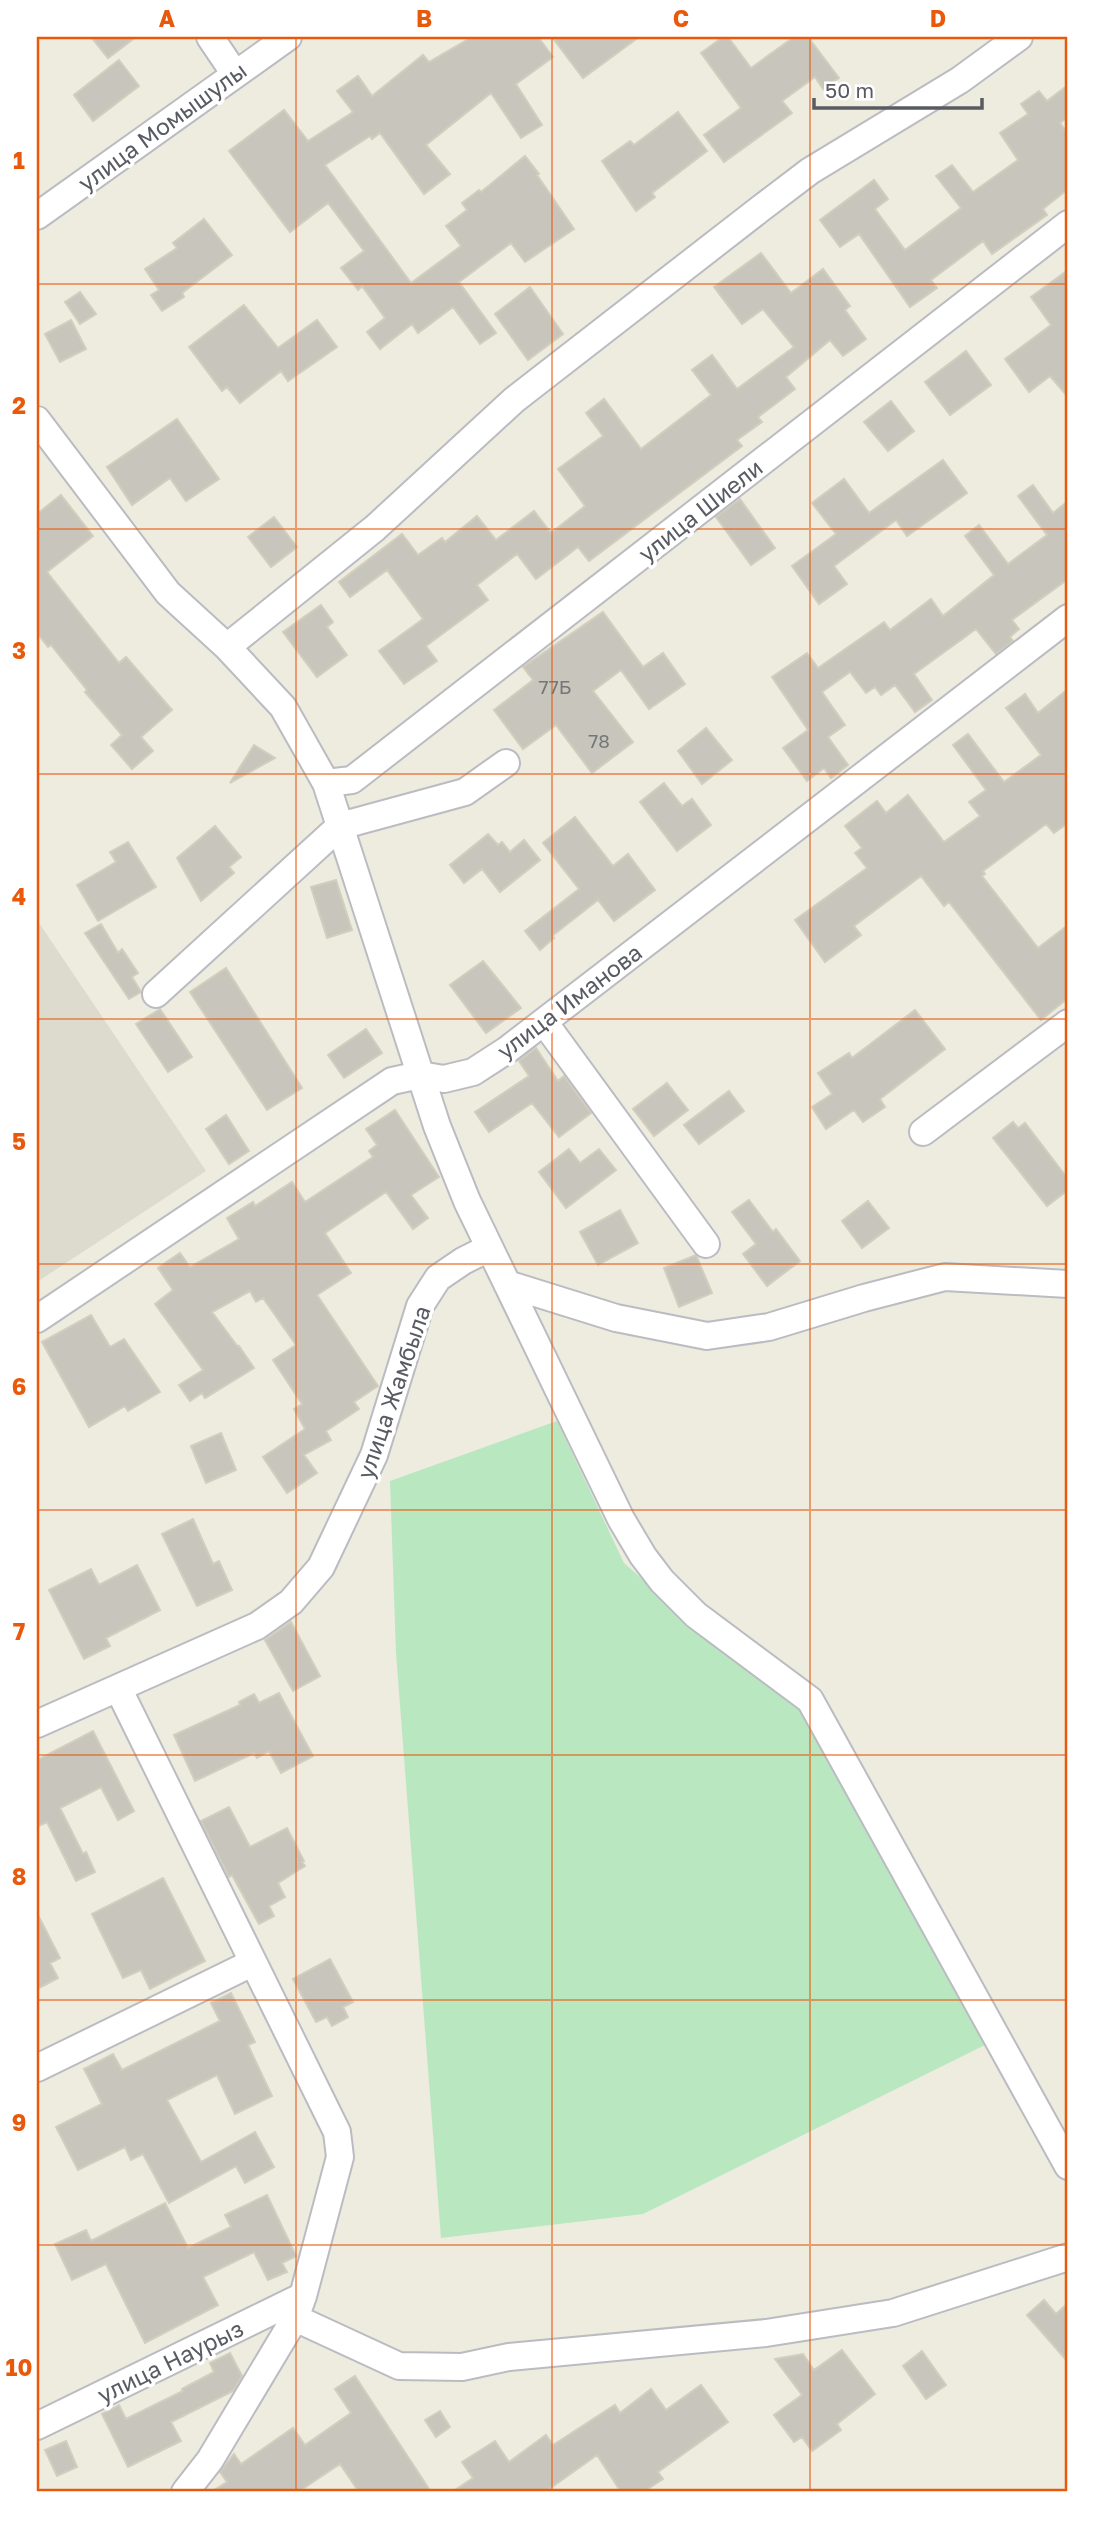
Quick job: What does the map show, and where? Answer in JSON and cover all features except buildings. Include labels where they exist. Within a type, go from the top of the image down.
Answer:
[{"type":"street","points":[[210,37],[235,74]]},
{"type":"street","name":"улица Момышулы","points":[[37,216],[288,37]]},
{"type":"street","points":[[226,647],[374,528],[514,400],[760,209],[810,171],[960,80],[1020,37]]},
{"type":"street","name":"улица Шиели","points":[[326,783],[352,780],[1068,224]]},
{"type":"street","points":[[37,419],[169,593],[226,647],[283,707],[326,783],[437,1126],[467,1201],[621,1519],[662,1581],[696,1615],[810,1700],[1068,2166]]},
{"type":"street","name":"улица Иманова","points":[[37,1319],[392,1081],[420,1075],[444,1079],[473,1072],[507,1050],[1068,618]]},
{"type":"street","points":[[156,994],[340,827],[465,792],[506,763]]},
{"type":"street","points":[[544,1022],[706,1244]]},
{"type":"street","points":[[923,1132],[1068,1023]]},
{"type":"street","name":"улица Жамбыла","points":[[40,1716],[118,1688],[257,1626],[299,1594],[321,1567],[374,1455],[420,1306],[438,1278],[489,1248]]},
{"type":"street","points":[[507,1284],[616,1318],[707,1336],[769,1327],[945,1277],[1068,1284]]},
{"type":"street","points":[[118,1688],[337,2132],[340,2157],[299,2307],[210,2460],[185,2492]]},
{"type":"street","points":[[37,2068],[252,1963]]},
{"type":"street","points":[[299,2307],[399,2367],[462,2367],[509,2357],[766,2333],[893,2313],[1068,2258]]},
{"type":"street","name":"улица Наурыз","points":[[37,2426],[299,2307]]},
{"type":"shaded area","points":[[37,920],[206,1171],[37,1282]]},
{"type":"green space","points":[[557,1421],[624,1563],[659,1594],[798,1702],[987,2044],[643,2214],[441,2238],[396,1653],[390,1481]]}]
